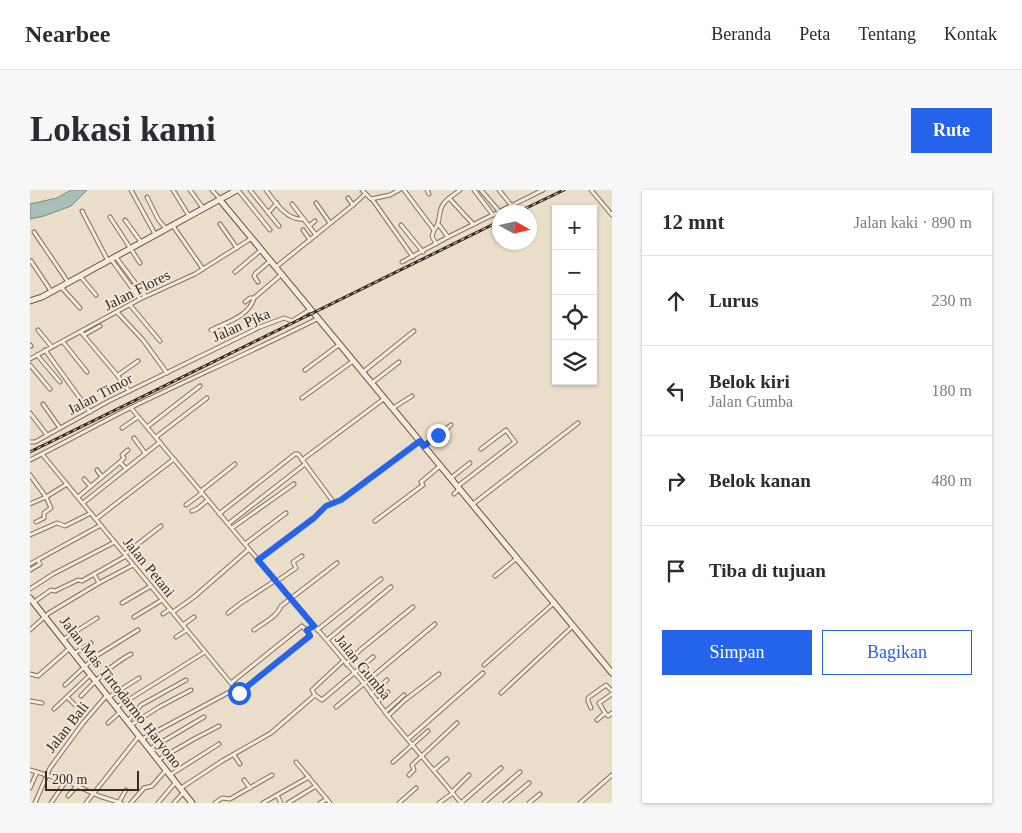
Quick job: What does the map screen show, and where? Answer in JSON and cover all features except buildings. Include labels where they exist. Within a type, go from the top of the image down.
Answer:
[{"type":"street","points":[[131,190],[155,234]]},
{"type":"street","points":[[173,190],[189,216]]},
{"type":"street","points":[[190,190],[203,209]]},
{"type":"street","points":[[212,190],[612,673]]},
{"type":"street","points":[[31,300],[80,276],[235,190],[270,230]]},
{"type":"street","points":[[250,190],[279,226]]},
{"type":"street","points":[[266,190],[291,218],[303,219]]},
{"type":"street","points":[[372,199],[390,195],[399,190]]},
{"type":"street","points":[[404,190],[434,230]]},
{"type":"street","points":[[436,244],[432,234],[439,225],[440,209],[444,202],[460,190]]},
{"type":"street","points":[[474,190],[492,213]]},
{"type":"street","points":[[481,190],[494,205]]},
{"type":"street","points":[[499,190],[511,205],[542,190]]},
{"type":"street","points":[[591,190],[612,215]]},
{"type":"street","points":[[276,267],[353,205],[363,192],[372,199],[413,257]]},
{"type":"street","points":[[147,196],[158,219],[166,229]]},
{"type":"street","points":[[348,198],[353,205]]},
{"type":"street","points":[[449,198],[473,224]]},
{"type":"street","points":[[268,213],[277,202]]},
{"type":"street","points":[[316,203],[330,223]]},
{"type":"street","points":[[292,204],[316,235]]},
{"type":"street","points":[[82,211],[111,258],[140,299]]},
{"type":"street","points":[[402,262],[423,252],[448,236],[492,214]]},
{"type":"street","points":[[110,218],[140,263]]},
{"type":"street","points":[[125,220],[141,242]]},
{"type":"street","points":[[309,226],[315,221]]},
{"type":"street","points":[[220,224],[237,248]]},
{"type":"street","points":[[172,225],[203,269]]},
{"type":"street","points":[[401,225],[423,252]]},
{"type":"street","points":[[439,225],[448,236]]},
{"type":"street","points":[[303,230],[310,240]]},
{"type":"street","points":[[34,232],[68,282]]},
{"type":"street","name":"Jalan Flores","points":[[30,358],[51,346],[63,342],[145,296],[176,284],[252,238]]},
{"type":"street","points":[[235,272],[262,250]]},
{"type":"street","points":[[111,258],[145,296]]},
{"type":"street","points":[[258,282],[254,274],[271,260]]},
{"type":"street","points":[[31,261],[52,291]]},
{"type":"street","points":[[245,302],[250,298],[254,298],[282,274]]},
{"type":"street","points":[[80,276],[96,295]]},
{"type":"street","points":[[60,286],[80,308]]},
{"type":"street","points":[[211,330],[242,315],[253,303],[254,298]]},
{"type":"street","points":[[130,305],[160,341]]},
{"type":"street","name":"Jalan Pjka","points":[[179,366],[260,327],[284,318],[292,321],[311,309]]},
{"type":"street","points":[[117,312],[143,340],[166,373]]},
{"type":"street","points":[[30,460],[131,408],[221,364],[260,348],[319,318]]},
{"type":"street","points":[[84,336],[100,326]]},
{"type":"street","points":[[38,330],[51,346]]},
{"type":"street","points":[[363,372],[414,330]]},
{"type":"street","points":[[81,332],[129,391]]},
{"type":"street","points":[[63,342],[88,372]]},
{"type":"street","points":[[305,370],[340,344]]},
{"type":"street","points":[[45,350],[76,390],[90,412]]},
{"type":"street","points":[[37,355],[60,382]]},
{"type":"street","points":[[302,398],[354,360]]},
{"type":"street","points":[[117,375],[138,361]]},
{"type":"street","points":[[372,383],[399,362]]},
{"type":"street","points":[[30,365],[50,389]]},
{"type":"street","name":"Jalan Timor","points":[[30,442],[179,366]]},
{"type":"street","points":[[146,427],[200,386]]},
{"type":"street","points":[[393,408],[412,396]]},
{"type":"street","points":[[156,437],[207,398]]},
{"type":"street","points":[[302,460],[385,398]]},
{"type":"street","points":[[43,404],[60,428]]},
{"type":"street","name":"Jalan Gumba","points":[[131,408],[248,549],[364,684],[388,716],[461,803]]},
{"type":"street","points":[[30,414],[47,435]]},
{"type":"street","points":[[122,428],[138,417]]},
{"type":"street","points":[[473,504],[578,423]]},
{"type":"street","points":[[424,446],[452,425]]},
{"type":"street","points":[[454,494],[515,442],[506,430],[481,449]]},
{"type":"street","points":[[134,438],[146,453]]},
{"type":"street","points":[[258,560],[314,518],[326,506],[341,500],[420,441]]},
{"type":"street","points":[[83,503],[160,442]]},
{"type":"street","points":[[78,497],[124,458],[120,453],[128,450]]},
{"type":"street","name":"Jalan Petani","points":[[42,454],[232,683],[234,689]]},
{"type":"street","points":[[219,514],[294,454],[298,454],[334,502]]},
{"type":"street","points":[[96,519],[174,459]]},
{"type":"street","points":[[120,462],[126,469]]},
{"type":"street","points":[[451,478],[470,463]]},
{"type":"street","points":[[186,505],[235,464]]},
{"type":"street","points":[[228,524],[305,464]]},
{"type":"street","points":[[375,521],[423,485],[421,482],[441,466]]},
{"type":"street","points":[[96,470],[102,477]]},
{"type":"street","points":[[108,471],[114,478]]},
{"type":"street","points":[[30,475],[46,497],[51,508],[44,513],[44,518],[36,522]]},
{"type":"street","points":[[84,478],[90,486]]},
{"type":"street","points":[[97,481],[103,488]]},
{"type":"street","points":[[30,504],[67,484]]},
{"type":"street","points":[[232,528],[294,484]]},
{"type":"street","points":[[192,511],[198,509],[208,500]]},
{"type":"street","points":[[30,535],[57,522],[63,526],[67,525],[91,513]]},
{"type":"street","points":[[245,544],[286,513]]},
{"type":"street","points":[[30,564],[101,525]]},
{"type":"street","points":[[32,600],[51,590],[55,591],[94,574],[125,555],[160,526]]},
{"type":"street","points":[[30,589],[53,574],[115,542]]},
{"type":"street","points":[[163,614],[194,597],[248,549]]},
{"type":"street","points":[[228,613],[296,568],[294,561],[302,556]]},
{"type":"street","points":[[495,576],[517,558]]},
{"type":"street","points":[[30,570],[40,564],[38,560]]},
{"type":"street","points":[[254,630],[278,612],[281,606],[337,563]]},
{"type":"street","points":[[30,630],[45,616],[99,583],[134,565]]},
{"type":"street","points":[[94,574],[99,583]]},
{"type":"street","points":[[317,630],[381,579]]},
{"type":"street","points":[[122,603],[152,586]]},
{"type":"street","points":[[327,640],[391,587]]},
{"type":"street","name":"Jalan Mas Tirtodarmo Haryono","points":[[32,600],[192,803]]},
{"type":"street","points":[[134,617],[162,600]]},
{"type":"street","points":[[484,665],[554,603]]},
{"type":"street","points":[[373,657],[322,700],[312,690],[414,607]]},
{"type":"street","points":[[183,625],[194,617]]},
{"type":"street","points":[[64,640],[97,618]]},
{"type":"street","points":[[336,707],[435,624]]},
{"type":"street","points":[[86,803],[141,738],[234,689],[239,693],[310,636],[307,630],[302,626],[232,683]]},
{"type":"street","points":[[307,630],[314,626]]},
{"type":"street","points":[[501,693],[573,626]]},
{"type":"street","points":[[65,685],[96,656],[138,630]]},
{"type":"street","points":[[176,637],[187,630]]},
{"type":"street","points":[[74,653],[91,643]]},
{"type":"street","points":[[30,674],[38,676],[70,648]]},
{"type":"street","points":[[108,724],[118,709],[205,652]]},
{"type":"street","points":[[81,696],[96,680],[131,654]]},
{"type":"street","points":[[408,739],[483,673]]},
{"type":"street","points":[[54,709],[91,674]]},
{"type":"street","points":[[388,716],[438,674]]},
{"type":"street","name":"Jalan Bali","points":[[35,803],[46,774],[83,723],[108,696],[139,678]]},
{"type":"street","points":[[129,723],[146,702],[186,680]]},
{"type":"street","points":[[371,694],[387,680]]},
{"type":"street","points":[[592,708],[588,698],[606,685],[612,693],[599,703],[608,716],[612,713]]},
{"type":"street","points":[[129,723],[191,690]]},
{"type":"street","points":[[377,702],[388,692]]},
{"type":"street","points":[[174,803],[182,790],[234,755],[272,733],[315,695]]},
{"type":"street","points":[[385,712],[404,695]]},
{"type":"street","points":[[67,697],[75,705]]},
{"type":"street","points":[[30,701],[42,703]]},
{"type":"street","points":[[597,720],[605,713]]},
{"type":"street","points":[[150,749],[204,718]]},
{"type":"street","points":[[409,775],[414,770],[412,764],[457,723]]},
{"type":"street","points":[[158,760],[219,726]]},
{"type":"street","points":[[393,762],[428,731]]},
{"type":"street","points":[[131,803],[144,788],[152,786],[168,772],[219,744]]},
{"type":"street","points":[[234,755],[240,764]]},
{"type":"street","points":[[434,770],[447,759]]},
{"type":"street","points":[[296,762],[328,801],[320,803]]},
{"type":"street","points":[[461,803],[501,768]]},
{"type":"street","points":[[30,770],[66,781],[99,796],[120,802],[126,790]]},
{"type":"street","points":[[30,788],[37,772]]},
{"type":"street","points":[[484,803],[520,772]]},
{"type":"street","points":[[216,803],[222,798],[230,800],[272,775]]},
{"type":"street","points":[[439,803],[470,775]]},
{"type":"street","points":[[580,803],[612,775]]},
{"type":"street","points":[[263,803],[309,777]]},
{"type":"street","points":[[244,780],[250,788]]},
{"type":"street","points":[[52,803],[66,781]]},
{"type":"street","points":[[158,803],[176,782]]},
{"type":"street","points":[[505,803],[530,784]]},
{"type":"street","points":[[68,796],[77,786]]},
{"type":"street","points":[[288,803],[316,786]]},
{"type":"street","points":[[400,803],[416,788]]},
{"type":"street","points":[[529,803],[540,794]]},
{"type":"street","points":[[277,795],[281,803]]},
{"type":"street","points":[[108,803],[110,799]]},
{"type":"shaded area","points":[[71,190],[87,190],[71,206],[30,219],[30,204],[57,198]]},
{"type":"railway","points":[[533,205],[564,190]]},
{"type":"railway","points":[[30,452],[492,225]]},
{"type":"route","points":[[239,693],[310,636],[307,630],[314,626],[258,560],[314,518],[326,506],[341,500],[420,441],[424,446],[438,435]]}]
